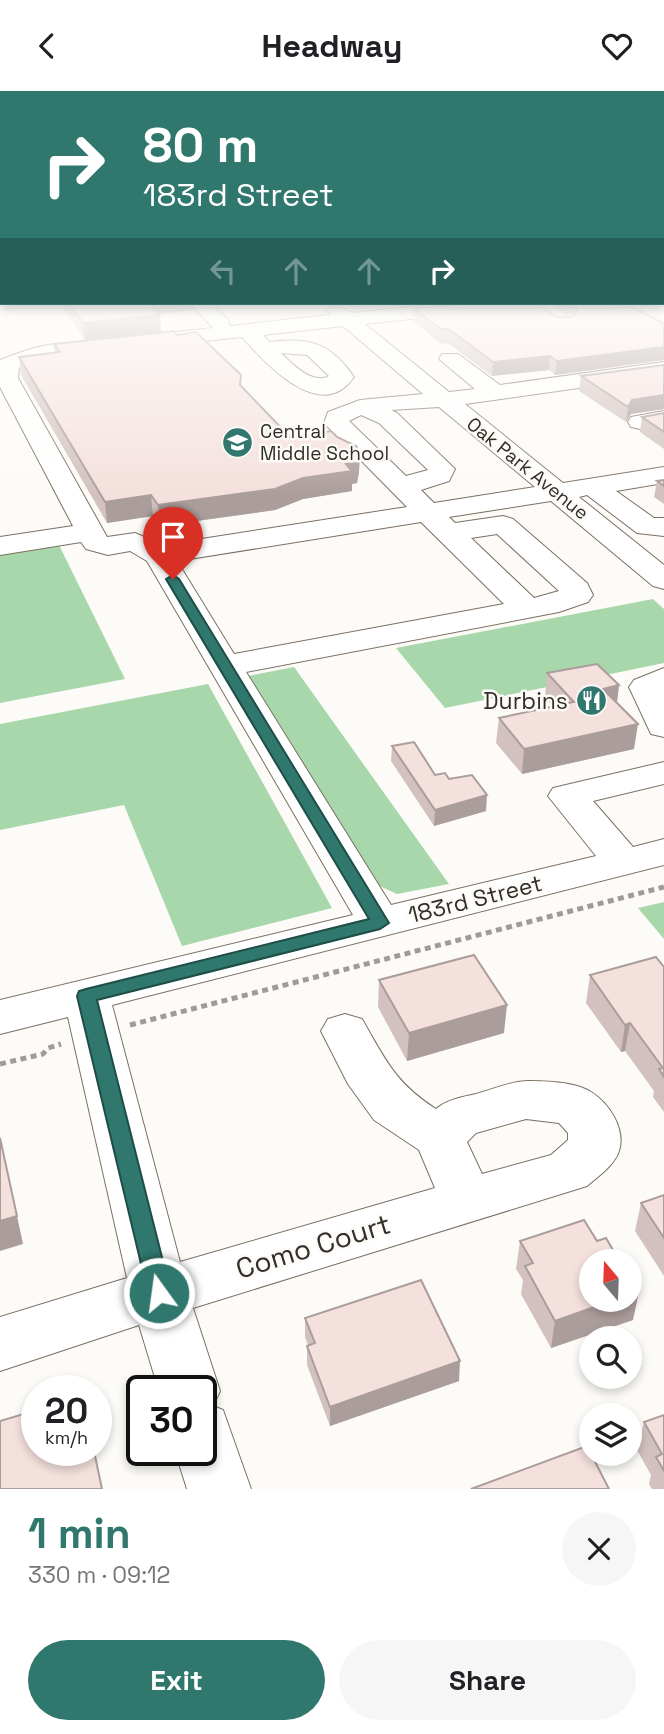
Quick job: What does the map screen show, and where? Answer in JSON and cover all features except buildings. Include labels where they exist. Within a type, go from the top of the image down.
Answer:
[{"type":"street","points":[[10,364],[7,379],[96,543],[108,546],[135,542],[158,555],[380,923]]},
{"type":"street","name":"Oak Park Avenue","points":[[402,364],[664,580]]},
{"type":"street","points":[[457,364],[495,393]]},
{"type":"street","points":[[527,609],[336,423],[337,417],[343,412],[365,408],[445,400],[664,369]]},
{"type":"street","points":[[365,408],[388,418],[442,469],[440,475],[433,479],[400,485]]},
{"type":"street","points":[[158,555],[664,475]]},
{"type":"street","points":[[593,487],[647,527],[664,527]]},
{"type":"street","points":[[225,666],[527,609],[569,600],[577,595],[576,590],[503,525],[449,533]]},
{"type":"street","points":[[0,546],[91,532]]},
{"type":"street","points":[[664,678],[646,687],[664,726]]},
{"type":"street","points":[[644,857],[566,796],[664,773]]},
{"type":"street","name":"183rd Street","points":[[0,1017],[644,857]]},
{"type":"street","points":[[86,996],[159,1293],[184,1375]]},
{"type":"street","points":[[345,1031],[365,1071],[392,1106],[439,1137],[467,1200]]},
{"type":"street","name":"Como Court","points":[[0,1344],[159,1293],[568,1171],[594,1149],[594,1127],[573,1105],[526,1100],[459,1118],[439,1137]]},
{"type":"street","points":[[212,1466],[219,1489]]},
{"type":"path","points":[[131,1024],[664,887]]},
{"type":"path","points":[[0,1064],[43,1053],[48,1048]]},
{"type":"green space","points":[[58,543],[125,679],[0,703],[0,552]]},
{"type":"green space","points":[[653,599],[664,609],[664,663],[445,708],[396,648]]},
{"type":"green space","points":[[294,667],[449,884],[397,894],[373,883],[248,676]]},
{"type":"green space","points":[[208,684],[332,908],[182,946],[124,805],[0,830],[0,724]]},
{"type":"green space","points":[[664,902],[664,939],[638,908]]},
{"type":"place","name":"Central Middle School","points":[[237,442]]},
{"type":"place","name":"Durbins","points":[[591,701]]},
{"type":"route","points":[[159,1293],[86,996],[380,923],[173,579]]}]
